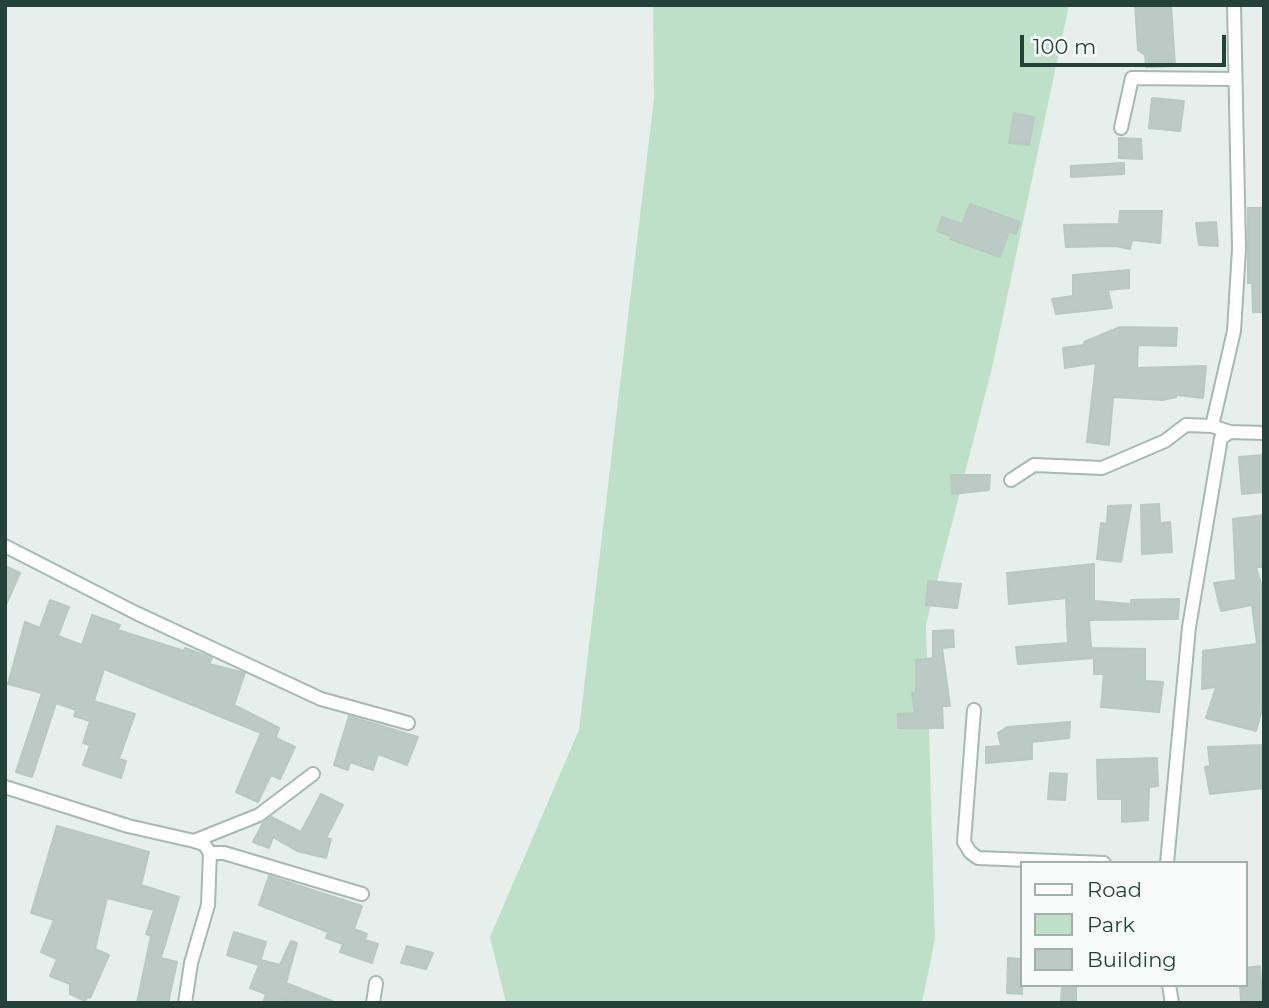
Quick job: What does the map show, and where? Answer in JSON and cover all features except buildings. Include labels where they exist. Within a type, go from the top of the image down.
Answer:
[{"type":"street","points":[[1212,426],[1234,331],[1239,248],[1234,5]]},
{"type":"street","points":[[1121,128],[1132,78],[1234,79]]},
{"type":"street","points":[[1011,480],[1034,465],[1102,468],[1165,440],[1186,425],[1212,426],[1230,432],[1264,433]]},
{"type":"street","points":[[1167,861],[1189,627],[1221,438],[1230,432]]},
{"type":"street","points":[[5,546],[136,613],[321,699],[408,723]]},
{"type":"street","points":[[974,710],[964,842],[978,859],[1041,861]]},
{"type":"street","points":[[194,841],[260,815],[313,774]]},
{"type":"street","points":[[5,787],[128,826],[204,844],[210,853],[208,905],[191,963],[185,1003]]},
{"type":"street","points":[[210,853],[224,853],[362,894]]},
{"type":"street","points":[[373,1003],[376,983]]},
{"type":"green space","points":[[653,5],[1069,5],[992,368],[926,624],[935,939],[922,1003],[506,1003],[490,937],[579,730],[654,98]]}]
